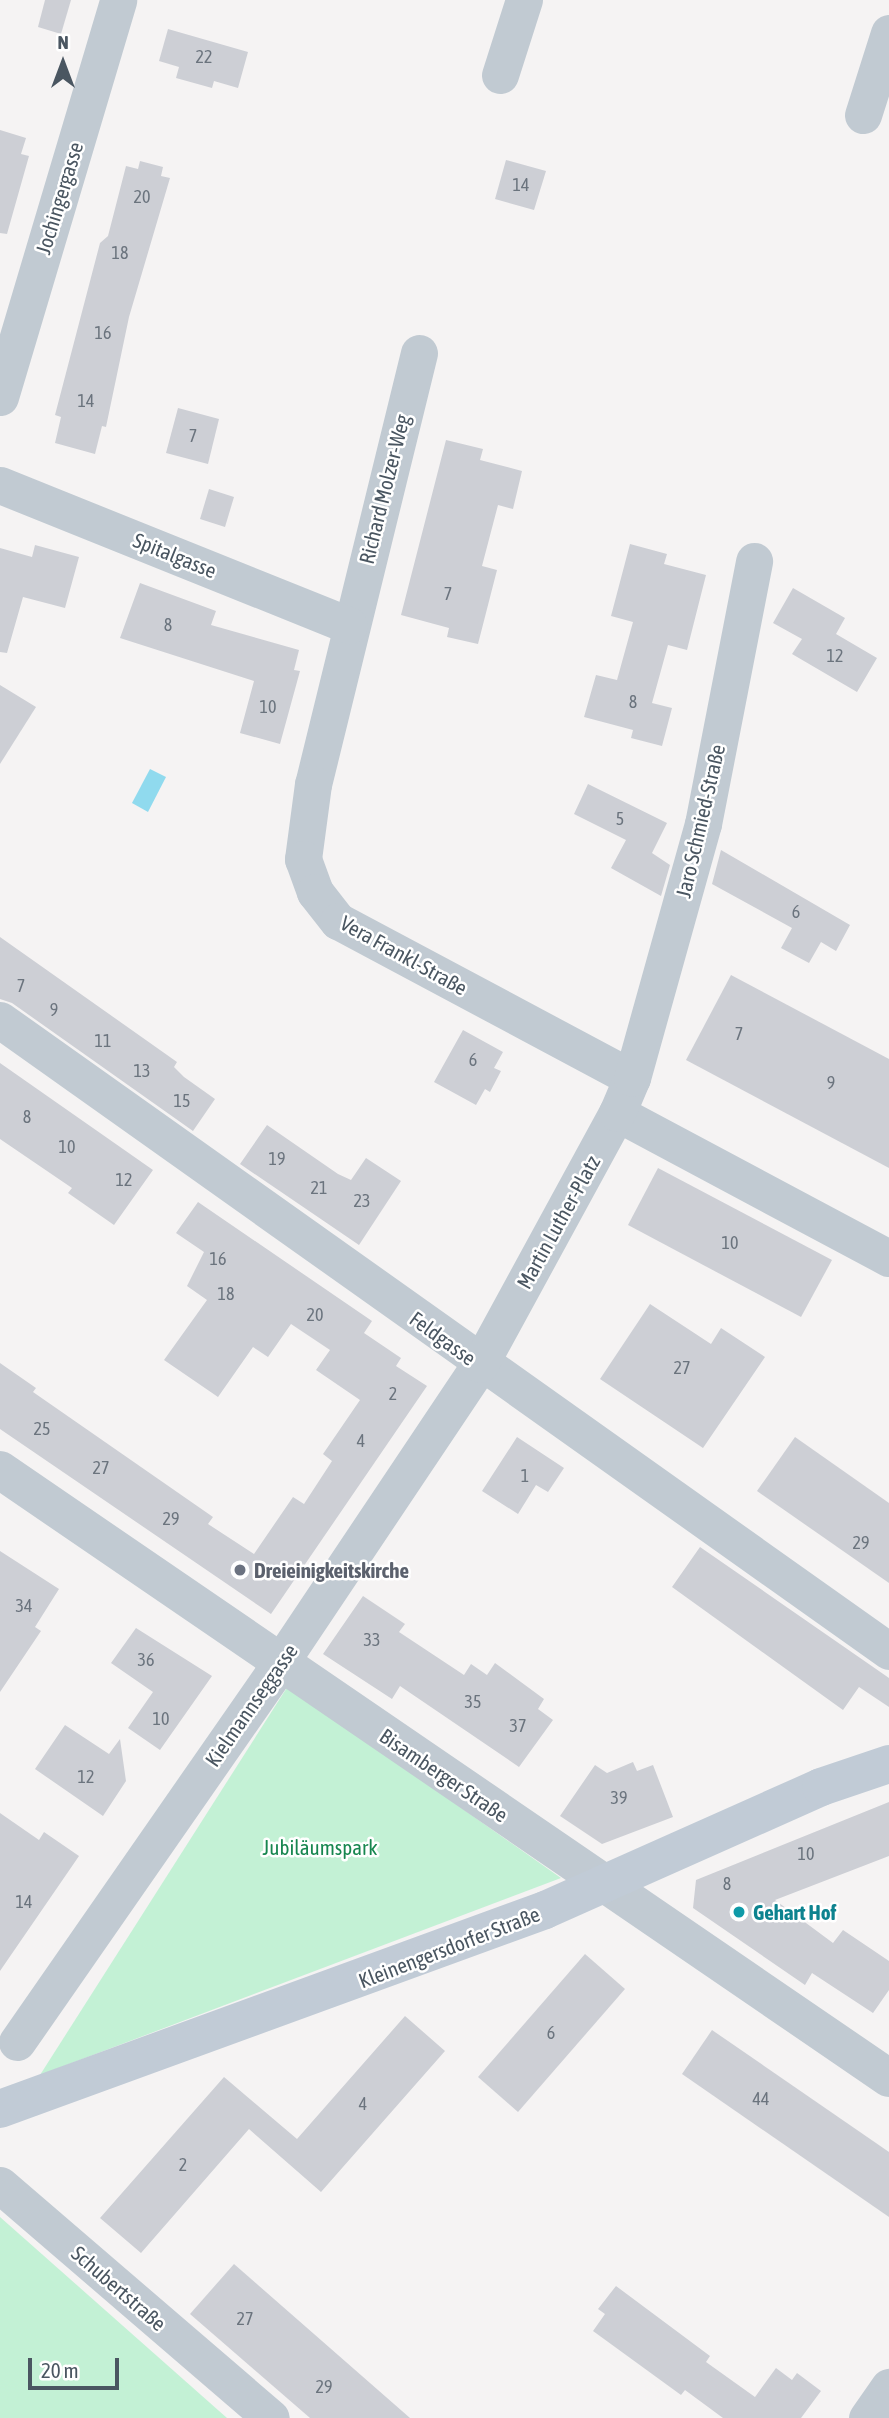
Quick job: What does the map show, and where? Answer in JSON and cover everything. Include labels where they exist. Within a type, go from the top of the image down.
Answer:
[{"type":"main road","name":"Kleinengersdorfer Straße","points":[[0,2109],[607,1886],[821,1787],[889,1764]]},
{"type":"street","name":"Jochingergasse","points":[[0,397],[118,0]]},
{"type":"street","points":[[499,75],[524,0]]},
{"type":"street","points":[[863,115],[889,33]]},
{"type":"street","name":"Richard Molzer-Weg","points":[[349,625],[419,353]]},
{"type":"street","name":"Spitalgasse","points":[[0,485],[349,625]]},
{"type":"street","name":"Jaro Schmied-Straße","points":[[632,1078],[703,824],[754,561]]},
{"type":"street","name":"Vera Frankl-Straße","points":[[349,625],[313,783],[306,834],[303,859],[315,892],[338,921],[632,1078]]},
{"type":"street","name":"Feldgasse","points":[[0,1020],[480,1364],[889,1651]]},
{"type":"street","name":"Martin Luther-Platz","points":[[480,1364],[617,1113],[632,1078]]},
{"type":"street","points":[[617,1113],[889,1258]]},
{"type":"street","name":"Kielmannseggasse","points":[[17,2042],[280,1663],[480,1364]]},
{"type":"street","name":"Bisamberger Straße","points":[[0,1470],[889,2078]]},
{"type":"street","name":"Schubertstraße","points":[[0,2185],[271,2418]]},
{"type":"street","points":[[867,2418],[889,2387]]},
{"type":"green space","name":"Jubiläumspark","points":[[288,1686],[561,1878],[40,2075]]},
{"type":"green space","points":[[0,2217],[227,2418],[0,2418]]},
{"type":"water","points":[[150,769],[166,777],[148,812],[132,803]]},
{"type":"building","points":[[45,0],[71,0],[61,34],[38,27]]},
{"type":"building","points":[[168,29],[248,52],[238,88],[214,81],[212,88],[176,78],[179,67],[159,61]]},
{"type":"building","points":[[0,130],[26,138],[21,154],[29,156],[7,234],[0,233]]},
{"type":"building","points":[[506,160],[546,171],[534,210],[495,199]]},
{"type":"building","points":[[140,161],[163,167],[161,176],[170,178],[129,317],[106,427],[102,426],[95,454],[55,443],[61,417],[55,415],[100,243],[108,236],[126,166],[138,169]]},
{"type":"building","points":[[178,408],[219,419],[208,464],[166,453]]},
{"type":"building","points":[[446,440],[483,449],[480,460],[522,471],[513,509],[498,505],[482,566],[497,570],[478,644],[447,637],[449,628],[401,615]]},
{"type":"building","points":[[209,489],[234,497],[225,527],[200,519]]},
{"type":"building","points":[[630,544],[667,554],[664,564],[706,575],[687,650],[668,645],[652,703],[672,708],[662,746],[631,738],[633,730],[584,717],[596,675],[617,680],[633,622],[611,616]]},
{"type":"building","points":[[35,545],[79,557],[65,608],[23,597],[7,653],[0,652],[0,548],[32,557]]},
{"type":"building","points":[[140,583],[216,611],[211,625],[299,650],[294,670],[300,671],[280,744],[240,733],[254,681],[120,638]]},
{"type":"building","points":[[793,588],[845,618],[836,634],[877,658],[857,692],[792,654],[802,639],[773,623]]},
{"type":"building","points":[[0,685],[36,707],[0,764]]},
{"type":"building","points":[[588,784],[667,823],[652,853],[670,865],[661,896],[611,868],[626,840],[574,814]]},
{"type":"building","points":[[721,850],[850,925],[836,951],[821,942],[809,963],[781,948],[792,928],[712,884]]},
{"type":"building","points":[[0,937],[177,1062],[174,1067],[184,1077],[215,1099],[193,1131],[12,1003],[0,999]]},
{"type":"building","points":[[731,975],[889,1059],[889,1168],[686,1060]]},
{"type":"building","points":[[463,1030],[503,1052],[494,1068],[501,1071],[490,1092],[485,1089],[476,1105],[434,1082]]},
{"type":"building","points":[[0,1063],[153,1170],[114,1225],[68,1193],[72,1188],[0,1139]]},
{"type":"building","points":[[267,1125],[338,1174],[351,1180],[366,1158],[401,1181],[359,1245],[240,1164]]},
{"type":"building","points":[[658,1168],[832,1260],[801,1317],[628,1225]]},
{"type":"building","points":[[198,1202],[372,1321],[364,1333],[401,1358],[396,1366],[427,1386],[271,1614],[0,1429],[0,1363],[36,1388],[33,1392],[213,1517],[208,1524],[254,1554],[293,1497],[304,1504],[332,1461],[323,1454],[360,1400],[316,1370],[330,1350],[291,1324],[268,1357],[253,1347],[218,1397],[164,1360],[207,1300],[187,1286],[204,1252],[176,1233]]},
{"type":"building","points":[[650,1304],[711,1344],[721,1328],[765,1357],[703,1448],[600,1379]]},
{"type":"building","points":[[517,1437],[564,1468],[548,1492],[536,1485],[518,1514],[482,1491]]},
{"type":"building","points":[[795,1437],[889,1503],[889,1583],[757,1491]]},
{"type":"building","points":[[700,1547],[889,1678],[889,1707],[859,1687],[843,1710],[672,1587]]},
{"type":"building","points":[[0,1551],[59,1589],[35,1627],[41,1631],[0,1692]]},
{"type":"building","points":[[363,1596],[405,1624],[399,1632],[464,1675],[471,1664],[487,1675],[495,1663],[544,1699],[538,1709],[553,1720],[519,1767],[400,1686],[392,1699],[323,1654]]},
{"type":"building","points":[[136,1628],[212,1676],[160,1750],[128,1728],[153,1692],[111,1663]]},
{"type":"building","points":[[65,1725],[109,1754],[120,1739],[126,1781],[103,1816],[35,1769]]},
{"type":"building","points":[[633,1762],[637,1771],[653,1765],[673,1817],[602,1844],[560,1816],[595,1765],[607,1773]]},
{"type":"building","name":"Gehart Hof","points":[[889,1802],[889,1856],[775,1900],[833,1943],[843,1930],[889,1961],[889,1990],[873,2013],[812,1973],[805,1985],[693,1908],[696,1880]]},
{"type":"building","points":[[0,1813],[39,1840],[44,1832],[79,1856],[0,1971]]},
{"type":"building","points":[[585,1954],[625,1989],[518,2112],[478,2077]]},
{"type":"building","points":[[405,2016],[445,2051],[321,2192],[249,2129],[141,2253],[100,2218],[224,2077],[297,2139]]},
{"type":"building","points":[[712,2030],[889,2152],[889,2217],[682,2074]]},
{"type":"building","points":[[234,2264],[410,2418],[310,2418],[190,2314]]},
{"type":"building","points":[[616,2286],[710,2356],[706,2362],[755,2397],[776,2368],[792,2380],[797,2373],[821,2391],[801,2418],[723,2418],[685,2390],[681,2395],[593,2331],[605,2314],[598,2309]]},
{"type":"place","name":"Dreieinigkeitskirche","points":[[240,1570]]},
{"type":"place","name":"Gehart Hof","points":[[739,1912]]}]
